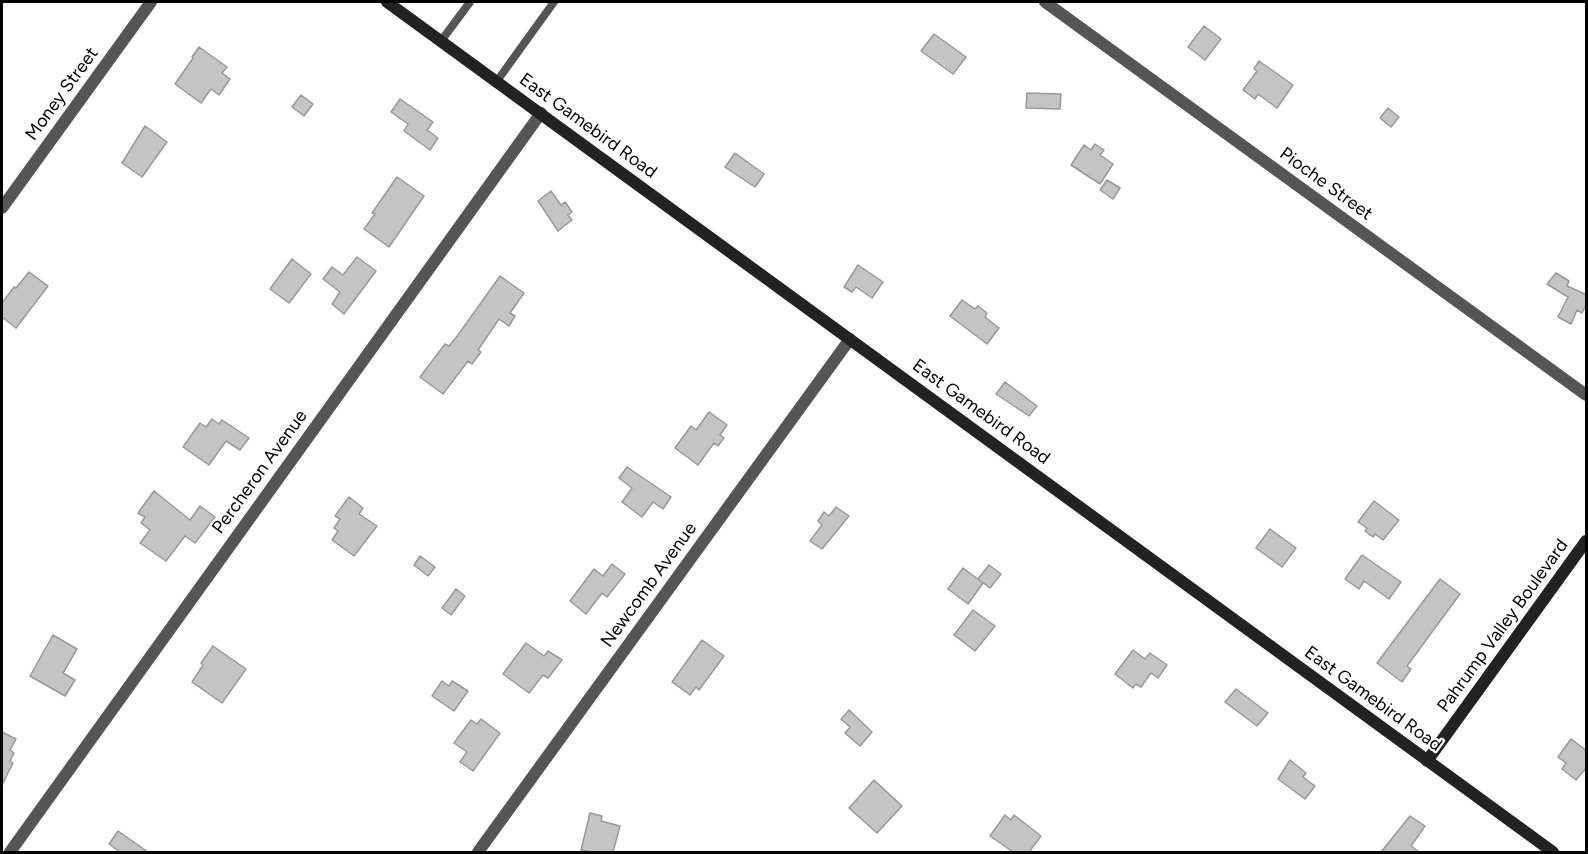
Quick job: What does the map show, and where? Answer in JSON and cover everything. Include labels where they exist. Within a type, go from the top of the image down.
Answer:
[{"type":"main road","name":"East Gamebird Road","points":[[387,2],[1553,852]]},
{"type":"main road","name":"Pahrump Valley Boulevard","points":[[1427,761],[1587,541]]},
{"type":"street","name":"Money Street","points":[[2,206],[151,2]]},
{"type":"street","name":"Pioche Street","points":[[1045,2],[1587,395]]},
{"type":"street","name":"Percheron Avenue","points":[[10,852],[541,113]]},
{"type":"street","name":"Newcomb Avenue","points":[[478,852],[850,339]]},
{"type":"lane","points":[[441,41],[470,2]]},
{"type":"lane","points":[[497,81],[554,2]]},
{"type":"building","points":[[1204,26],[1221,39],[1205,60],[1188,47]]},
{"type":"building","points":[[934,34],[966,57],[953,74],[921,51]]},
{"type":"building","points":[[199,47],[227,67],[222,73],[230,79],[219,95],[211,89],[201,103],[175,84]]},
{"type":"building","points":[[1259,61],[1293,85],[1277,108],[1258,94],[1255,99],[1243,90],[1257,71],[1254,69]]},
{"type":"building","points":[[1027,93],[1061,94],[1060,109],[1026,108]]},
{"type":"building","points":[[301,95],[313,104],[304,116],[292,107]]},
{"type":"building","points":[[400,99],[433,122],[427,130],[438,138],[430,150],[404,131],[408,124],[391,112]]},
{"type":"building","points":[[1388,108],[1399,117],[1391,127],[1380,118]]},
{"type":"building","points":[[145,126],[167,142],[142,177],[122,163]]},
{"type":"building","points":[[1095,144],[1104,150],[1100,155],[1113,164],[1100,184],[1071,165],[1084,145],[1091,150]]},
{"type":"building","points":[[735,153],[764,174],[755,187],[725,167]]},
{"type":"building","points":[[397,177],[424,196],[389,247],[364,229],[375,214],[372,213]]},
{"type":"building","points":[[1107,180],[1120,188],[1113,199],[1100,190]]},
{"type":"building","points":[[551,191],[561,205],[565,202],[572,212],[568,215],[572,220],[558,231],[538,201]]},
{"type":"building","points":[[357,257],[376,271],[344,314],[332,304],[340,292],[323,279],[332,267],[343,275]]},
{"type":"building","points":[[292,259],[311,274],[289,303],[270,289]]},
{"type":"building","points":[[858,265],[883,282],[872,298],[856,287],[852,292],[844,287]]},
{"type":"building","points":[[29,272],[48,286],[16,328],[2,317],[2,303]]},
{"type":"building","points":[[1556,273],[1569,281],[1567,286],[1587,295],[1587,302],[1582,313],[1577,310],[1571,324],[1558,317],[1568,297],[1547,284]]},
{"type":"building","points":[[500,276],[524,293],[510,313],[515,316],[509,326],[499,319],[478,350],[481,352],[472,364],[468,361],[443,394],[420,377],[445,344],[449,346],[458,335]]},
{"type":"building","points":[[962,300],[975,309],[978,306],[987,313],[985,317],[999,328],[987,344],[950,316]]},
{"type":"building","points":[[1005,382],[1037,406],[1029,416],[996,394]]},
{"type":"building","points":[[709,412],[727,425],[720,435],[724,438],[718,446],[714,443],[698,465],[675,448],[691,426],[696,430]]},
{"type":"building","points":[[212,419],[219,424],[222,420],[249,438],[240,450],[226,441],[209,465],[183,447],[200,423],[206,427]]},
{"type":"building","points":[[627,467],[671,497],[663,509],[653,502],[642,517],[622,502],[632,488],[619,478]]},
{"type":"building","points":[[154,491],[190,520],[200,506],[215,517],[195,543],[185,536],[166,561],[140,543],[150,530],[141,523],[145,517],[138,513]]},
{"type":"building","points":[[349,497],[363,508],[359,514],[377,526],[354,556],[332,540],[338,531],[334,528],[340,519],[335,516]]},
{"type":"building","points":[[1374,501],[1399,520],[1383,540],[1375,534],[1373,537],[1365,531],[1367,528],[1358,522]]},
{"type":"building","points":[[836,507],[849,516],[822,549],[810,541],[822,525],[818,521],[824,512],[829,516]]},
{"type":"building","points":[[1270,529],[1296,548],[1282,567],[1256,548]]},
{"type":"building","points":[[1362,555],[1401,582],[1389,599],[1364,581],[1359,589],[1345,579]]},
{"type":"building","points":[[420,556],[435,567],[428,576],[414,565]]},
{"type":"building","points":[[612,564],[625,574],[607,597],[602,593],[586,614],[570,601],[594,569],[603,576]]},
{"type":"building","points":[[989,565],[1001,574],[990,588],[978,579]]},
{"type":"building","points":[[963,568],[983,583],[968,604],[948,589]]},
{"type":"building","points":[[1440,579],[1460,594],[1407,666],[1411,669],[1402,682],[1377,663]]},
{"type":"building","points":[[456,589],[465,596],[451,615],[442,608]]},
{"type":"building","points":[[973,610],[995,626],[975,651],[954,635]]},
{"type":"building","points":[[53,635],[77,649],[63,673],[75,680],[65,696],[30,676]]},
{"type":"building","points":[[702,640],[724,656],[699,690],[696,687],[690,695],[672,682]]},
{"type":"building","points":[[526,643],[544,656],[548,651],[562,660],[548,678],[543,675],[529,693],[503,674]]},
{"type":"building","points":[[213,646],[246,669],[222,703],[192,682]]},
{"type":"building","points":[[1133,650],[1145,659],[1150,653],[1167,665],[1158,678],[1151,673],[1141,687],[1136,684],[1133,688],[1115,674]]},
{"type":"building","points":[[442,681],[449,686],[452,681],[468,691],[454,711],[432,696]]},
{"type":"building","points":[[1236,689],[1268,713],[1257,726],[1225,702]]},
{"type":"building","points":[[849,710],[872,732],[860,746],[845,733],[850,727],[841,719]]},
{"type":"building","points":[[481,719],[500,733],[473,771],[460,762],[467,752],[454,743],[471,720],[477,724]]},
{"type":"building","points":[[2,732],[16,739],[10,750],[14,753],[10,761],[13,763],[2,785]]},
{"type":"building","points":[[1571,739],[1587,751],[1587,767],[1576,780],[1562,769],[1566,763],[1558,757]]},
{"type":"building","points":[[1290,760],[1306,773],[1303,777],[1315,786],[1305,799],[1278,779]]},
{"type":"building","points":[[874,780],[902,806],[877,833],[849,808]]},
{"type":"building","points":[[590,813],[602,816],[601,821],[620,826],[613,852],[581,850]]},
{"type":"building","points":[[1005,815],[1011,820],[1014,815],[1041,836],[1029,852],[1013,852],[990,836]]},
{"type":"building","points":[[1410,816],[1425,826],[1411,846],[1419,852],[1381,852]]},
{"type":"building","points":[[118,831],[148,852],[120,852],[109,844]]}]
